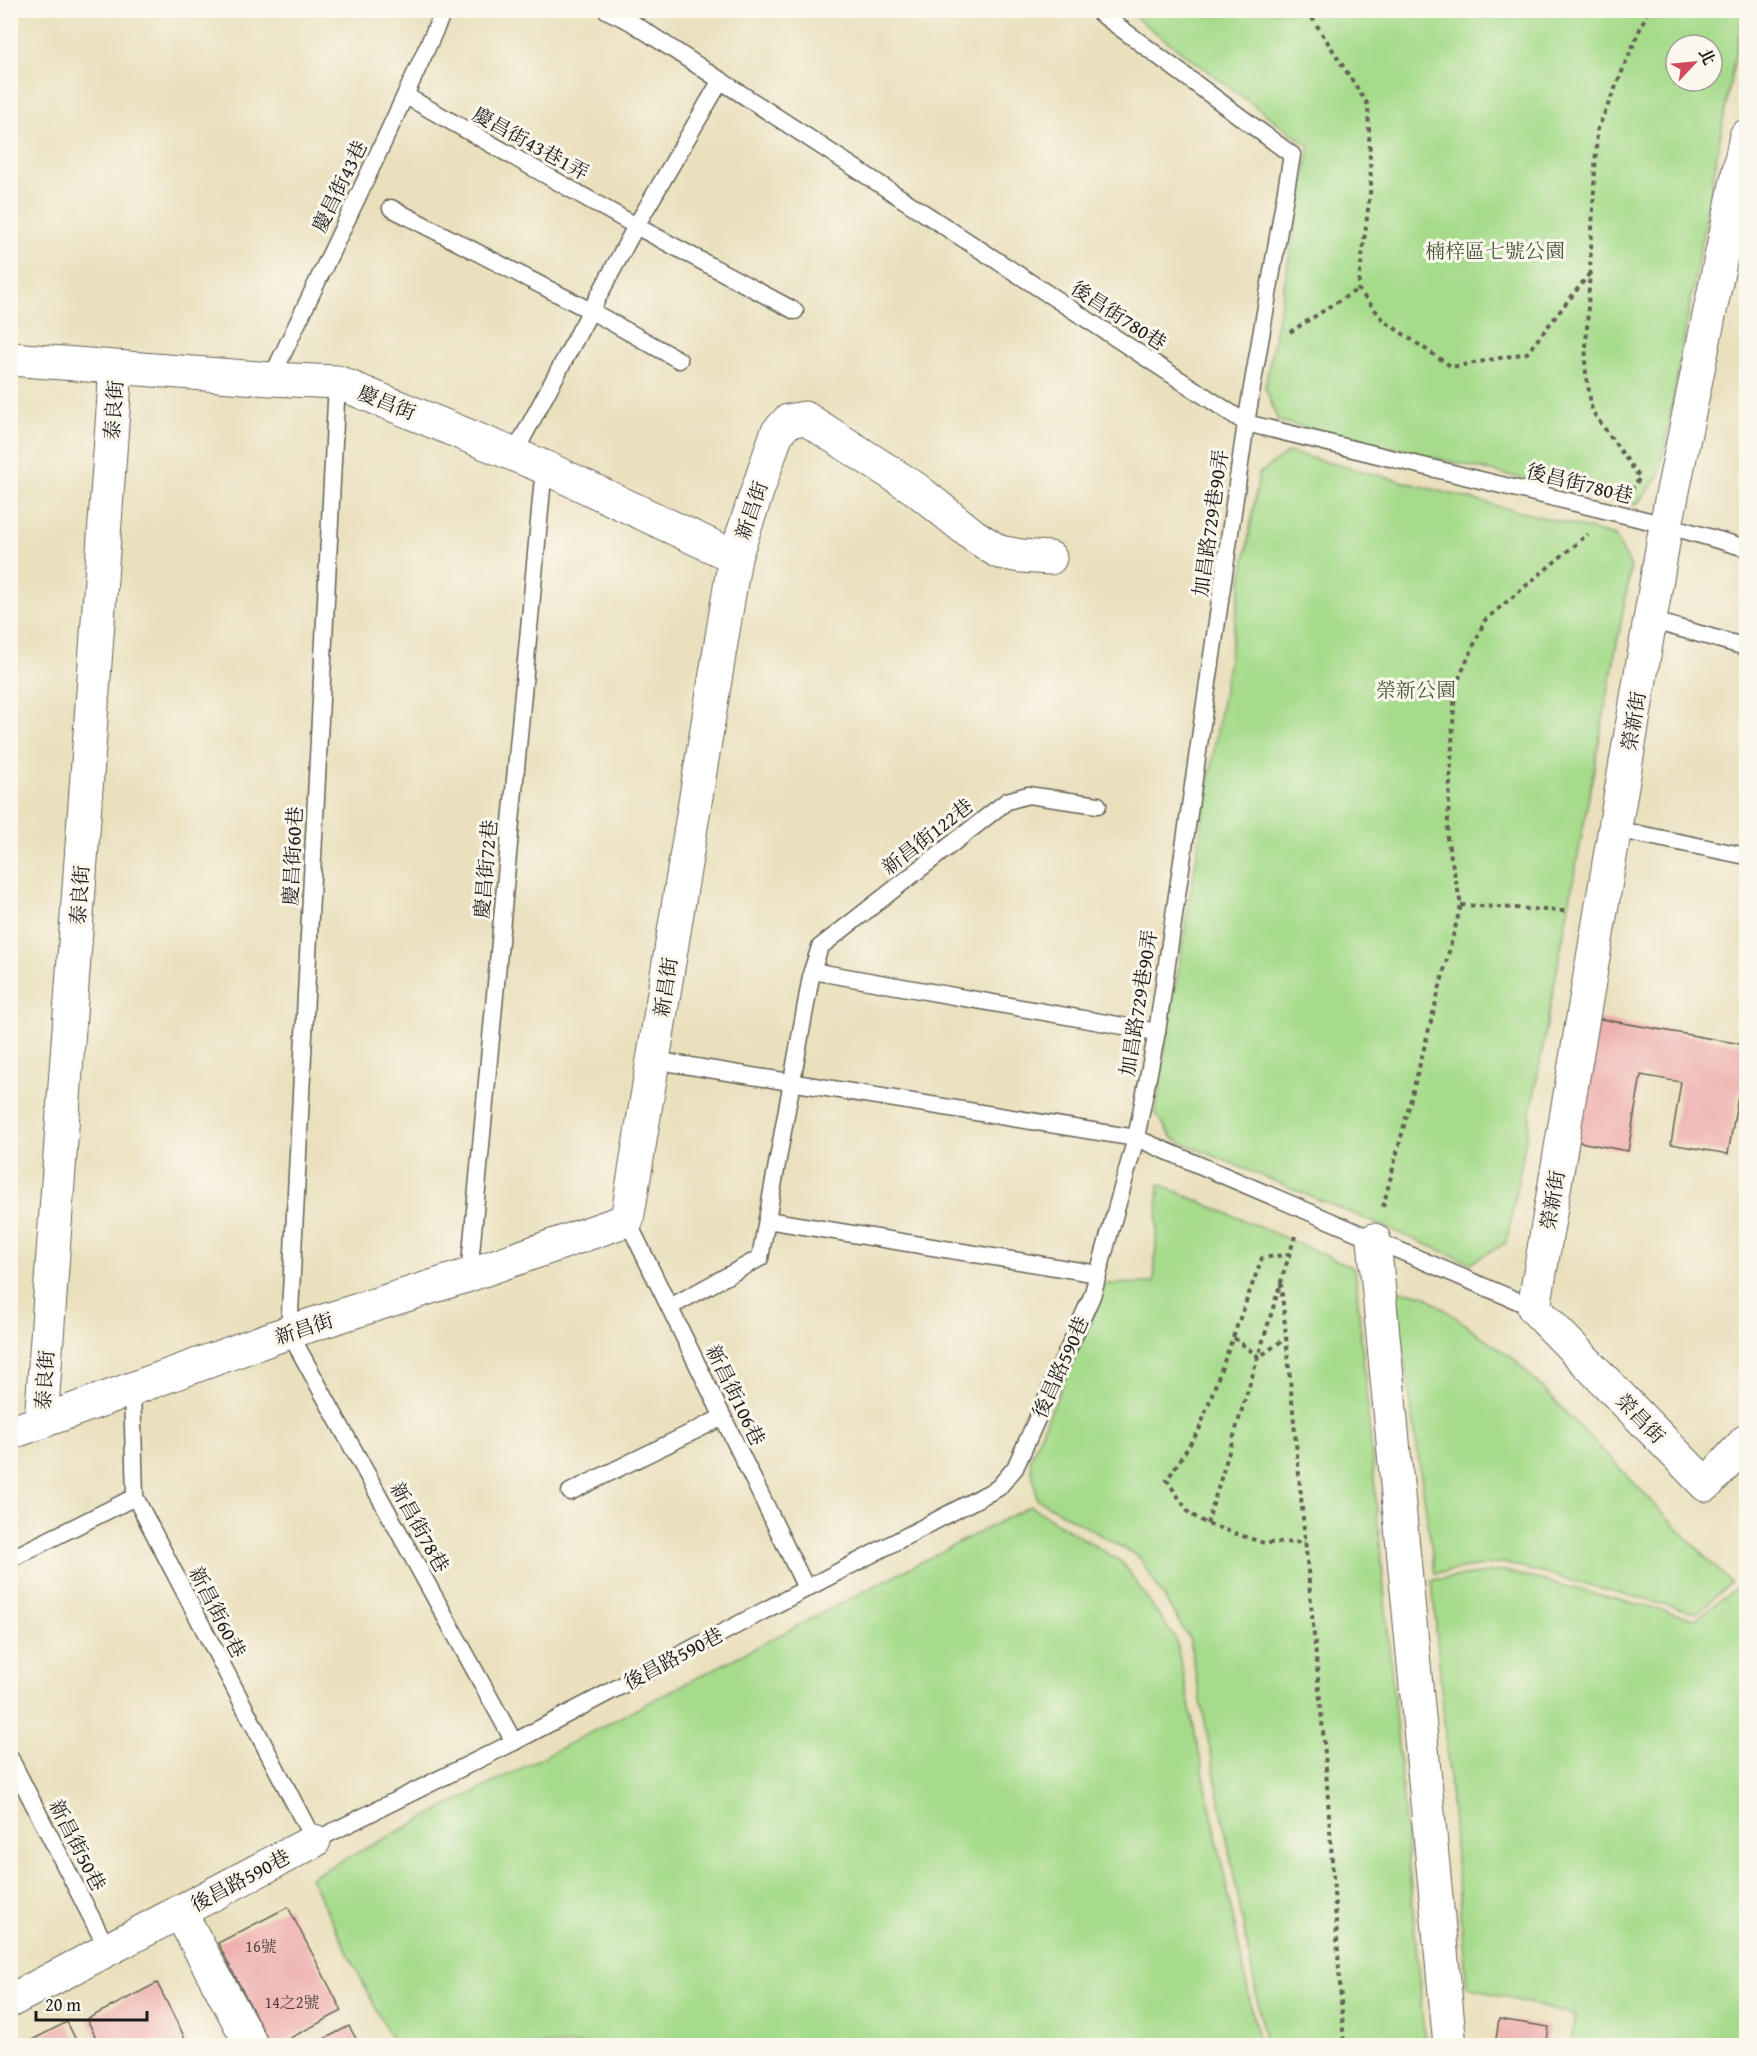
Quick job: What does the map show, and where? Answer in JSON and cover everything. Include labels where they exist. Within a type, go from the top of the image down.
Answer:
[{"type":"street","name":"榮新街","points":[[1534,1308],[1666,525],[1745,152]]},
{"type":"street","name":"慶昌街","points":[[10,358],[116,368],[337,382],[544,467],[735,557]]},
{"type":"street","name":"泰良街","points":[[41,1422],[116,368]]},
{"type":"street","name":"新昌街","points":[[10,1433],[289,1332],[469,1275],[627,1220],[735,557],[777,433],[788,421],[805,418],[916,489],[973,535],[999,552],[1050,558]]},
{"type":"street","points":[[1374,1240],[1450,2046]]},
{"type":"street","name":"榮昌街","points":[[1534,1308],[1706,1485],[1746,1441]]},
{"type":"street","name":"後昌路590巷","points":[[10,2001],[314,1841]]},
{"type":"street","points":[[180,1912],[252,2046]]},
{"type":"lane","name":"慶昌街43巷","points":[[271,379],[406,96],[444,10]]},
{"type":"lane","name":"後昌街780巷","points":[[606,10],[635,16],[721,80],[1246,423],[1666,525],[1746,548]]},
{"type":"lane","name":"加昌路729巷90弄","points":[[1096,10],[1292,155],[1246,423],[1157,1032],[1136,1138]]},
{"type":"lane","points":[[514,454],[636,226],[721,80]]},
{"type":"lane","name":"慶昌街43巷1弄","points":[[406,96],[636,226],[795,311]]},
{"type":"lane","points":[[391,208],[591,311],[679,360]]},
{"type":"lane","name":"慶昌街60巷","points":[[289,1332],[337,382]]},
{"type":"lane","name":"慶昌街72巷","points":[[469,1275],[544,467]]},
{"type":"lane","points":[[1650,620],[1746,646]]},
{"type":"lane","name":"新昌街122巷","points":[[670,1307],[760,1258],[812,971],[820,947],[827,939],[1007,801],[1028,795],[1098,805]]},
{"type":"lane","points":[[1615,829],[1746,856]]},
{"type":"lane","points":[[812,971],[1157,1032]]},
{"type":"lane","points":[[653,1060],[1136,1138],[1534,1308]]},
{"type":"lane","name":"後昌路590巷","points":[[314,1841],[514,1742],[998,1488],[1015,1468],[1092,1296],[1136,1138]]},
{"type":"lane","name":"新昌街106巷","points":[[627,1220],[806,1588]]},
{"type":"lane","points":[[767,1220],[1098,1274]]},
{"type":"lane","name":"新昌街78巷","points":[[289,1332],[514,1742]]},
{"type":"lane","name":"新昌街60巷","points":[[132,1389],[135,1497],[314,1841]]},
{"type":"lane","points":[[570,1492],[723,1417]]},
{"type":"lane","points":[[10,1559],[135,1497]]},
{"type":"lane","name":"新昌街50巷","points":[[10,1758],[108,1950]]},
{"type":"path","points":[[1307,10],[1368,105],[1371,185],[1358,290],[1384,321],[1452,367],[1527,353],[1590,272]]},
{"type":"path","points":[[1374,1240],[1461,905],[1446,838],[1455,687],[1485,620],[1613,513],[1640,478],[1592,411],[1585,366],[1597,131],[1648,10]]},
{"type":"path","points":[[1259,351],[1358,290]]},
{"type":"path","points":[[1461,905],[1601,912]]},
{"type":"path","points":[[1207,1524],[1303,1210]]},
{"type":"path","points":[[1290,1254],[1262,1258],[1199,1430],[1167,1480],[1189,1513],[1207,1524],[1264,1543],[1305,1542]]},
{"type":"path","points":[[1281,1283],[1325,1753],[1344,2046]]},
{"type":"path","points":[[1234,1338],[1259,1357]]},
{"type":"path","points":[[1259,1357],[1286,1338]]},
{"type":"green space","name":"楠梓區七號公園","points":[[1127,11],[1743,11],[1659,477],[1636,505],[1278,421],[1265,387],[1310,147]]},
{"type":"green space","name":"榮新公園","points":[[1288,452],[1615,536],[1631,567],[1507,1242],[1471,1263],[1173,1139],[1155,1112],[1259,474]]},
{"type":"green space","points":[[1159,1184],[1355,1268],[1425,2045],[1266,2045],[1189,1638],[1139,1557],[1037,1499],[1030,1459],[1106,1284],[1154,1283]]},
{"type":"green space","points":[[1400,1290],[1424,1295],[1515,1360],[1731,1583],[1697,1613],[1503,1563],[1435,1573],[1396,1300]]},
{"type":"green space","points":[[1030,1506],[1123,1563],[1176,1640],[1259,2045],[394,2045],[310,1877]]},
{"type":"green space","points":[[1504,1571],[1696,1619],[1736,1588],[1746,1598],[1746,2045],[1570,2045],[1576,2016],[1467,1987],[1432,1580]]},
{"type":"building","points":[[1573,1014],[1746,1045],[1746,1092],[1739,1091],[1728,1154],[1671,1144],[1681,1082],[1641,1075],[1628,1151],[1552,1137]]},
{"type":"building","points":[[288,1907],[342,2011],[271,2046],[218,1943]]},
{"type":"building","points":[[157,1983],[189,2046],[100,2046],[87,2019]]},
{"type":"building","points":[[1499,2019],[1549,2027],[1546,2046],[1495,2046]]},
{"type":"building","points":[[67,2022],[79,2046],[20,2046]]},
{"type":"building","points":[[349,2026],[360,2046],[311,2046]]}]
